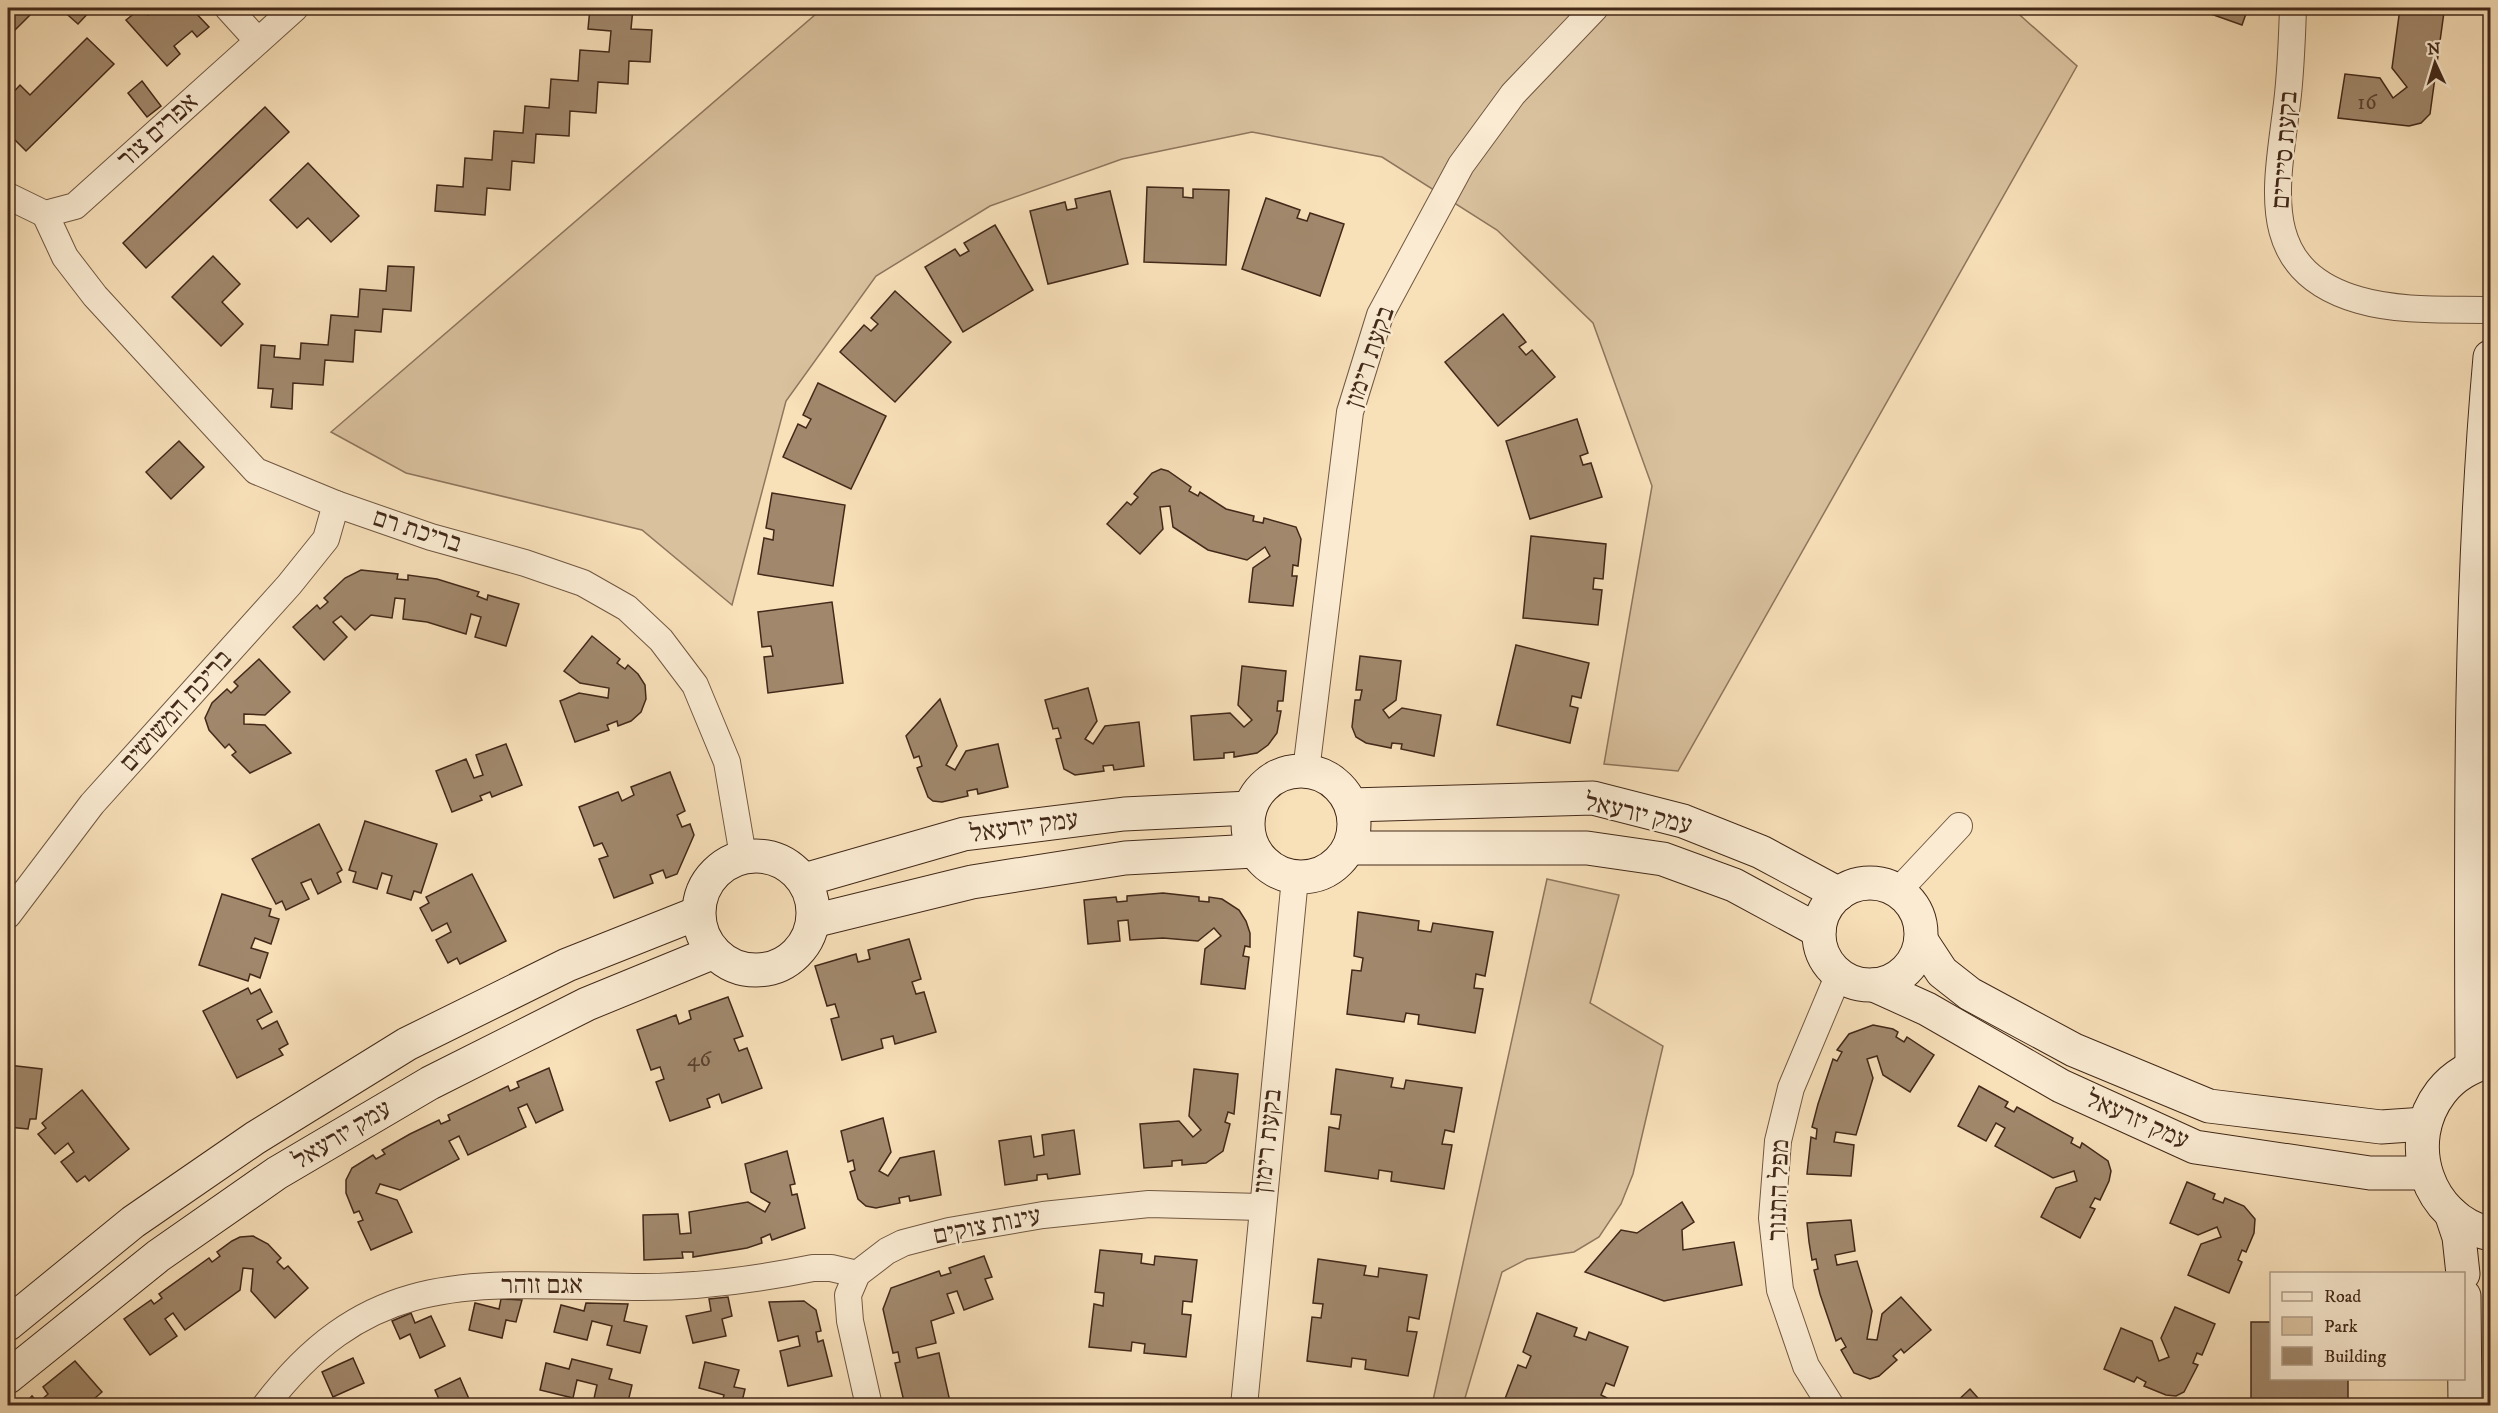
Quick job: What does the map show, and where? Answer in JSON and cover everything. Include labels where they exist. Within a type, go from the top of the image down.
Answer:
[{"type":"main road","points":[[2490,357],[2480,473],[2471,827],[2481,1063],[2442,1090],[2431,1106],[2425,1124],[2422,1156],[2425,1173],[2435,1194],[2451,1213],[2470,1226],[2490,1234]]},
{"type":"main road","points":[[1294,771],[1306,771],[1333,782],[1351,805],[1354,826],[1349,848],[1332,867],[1321,874],[1295,878],[1271,869],[1254,850],[1247,830],[1250,808],[1255,797],[1271,780],[1294,771]]},
{"type":"main road","name":"עמק יזרעאל","points":[[1351,805],[1593,798],[1683,820],[1761,852],[1839,894]]},
{"type":"main road","name":"עמק יזרעאל","points":[[804,880],[964,834],[1124,814],[1250,808]]},
{"type":"main road","name":"עמק יזרעאל","points":[[1349,848],[1587,848],[1663,859],[1734,885],[1819,931]]},
{"type":"main road","name":"עמק יזרעאל","points":[[813,921],[972,882],[1125,858],[1254,850]]},
{"type":"main road","points":[[760,855],[778,859],[793,868],[804,880],[812,900],[813,921],[809,936],[800,950],[788,961],[774,968],[758,970],[741,968],[726,962],[714,952],[702,934],[698,913],[706,883],[716,871],[743,856],[760,855]]},
{"type":"main road","points":[[1862,884],[1880,884],[1898,891],[1917,912],[1922,940],[1916,957],[1905,971],[1887,982],[1874,985],[1850,981],[1839,974],[1824,955],[1819,931],[1825,910],[1839,894],[1862,884]]},
{"type":"main road","name":"עמק יזרעאל","points":[[8,1324],[133,1222],[255,1138],[407,1044],[567,965],[698,913]]},
{"type":"main road","name":"עמק יזרעאל","points":[[1922,940],[1942,972],[1970,994],[2074,1050],[2209,1106],[2381,1127],[2425,1124]]},
{"type":"main road","name":"עמק יזרעאל","points":[[8,1377],[158,1256],[287,1167],[430,1083],[587,1004],[714,952]]},
{"type":"main road","name":"עמק יזרעאל","points":[[1874,985],[1927,1008],[2061,1086],[2195,1147],[2370,1173],[2425,1173]]},
{"type":"main road","points":[[2451,1213],[2459,1237],[2463,1272]]},
{"type":"main road","points":[[2465,1380],[2465,1406]]},
{"type":"street","points":[[228,8],[258,41]]},
{"type":"street","name":"אפרים צור","points":[[45,214],[75,206],[295,8]]},
{"type":"street","name":"בקעת רימון","points":[[1306,771],[1350,412],[1380,315],[1448,184],[1461,165],[1512,94],[1595,8]]},
{"type":"street","name":"בקעת סיירים","points":[[2293,8],[2290,80],[2276,198],[2282,236],[2299,264],[2326,288],[2360,301],[2408,307],[2490,310]]},
{"type":"street","points":[[8,196],[45,214]]},
{"type":"street","name":"בריכת רם","points":[[45,214],[65,257],[95,296],[256,471],[336,504],[431,537],[525,563],[573,580],[627,608],[661,640],[695,685],[727,762],[743,856]]},
{"type":"street","name":"בריכת המשושים","points":[[8,915],[92,804],[289,585],[326,540],[336,504]]},
{"type":"street","points":[[1898,891],[1959,826]]},
{"type":"street","name":"בקעת רימון","points":[[1244,1406],[1261,1207],[1295,878]]},
{"type":"street","name":"מפל התנור","points":[[1831,1406],[1806,1366],[1780,1290],[1772,1218],[1778,1141],[1791,1088],[1839,974]]},
{"type":"street","name":"עינות צוקים","points":[[857,1274],[886,1251],[903,1243],[1043,1215],[1149,1204],[1261,1207]]},
{"type":"street","name":"אגם זוהר","points":[[265,1406],[290,1372],[324,1341],[369,1312],[412,1297],[462,1286],[518,1284],[697,1286],[813,1268],[831,1268],[857,1274]]},
{"type":"street","points":[[857,1274],[848,1295],[850,1321],[869,1406]]},
{"type":"green space","points":[[823,8],[2012,8],[2077,66],[1678,771],[1604,764],[1652,486],[1593,323],[1497,230],[1382,157],[1252,132],[1122,159],[990,206],[876,276],[786,401],[732,605],[642,530],[406,473],[331,432]]},
{"type":"green space","points":[[1547,879],[1619,895],[1590,1003],[1663,1046],[1633,1174],[1621,1204],[1599,1237],[1574,1252],[1527,1259],[1502,1272],[1463,1405],[1432,1405]]},
{"type":"building","points":[[8,8],[25,8],[31,14],[8,37]]},
{"type":"building","points":[[60,8],[93,8],[78,24]]},
{"type":"building","points":[[141,8],[148,15],[157,8],[191,8],[209,27],[197,37],[192,31],[174,46],[180,54],[167,66],[126,20]]},
{"type":"building","points":[[590,8],[633,8],[631,29],[652,30],[650,62],[629,61],[628,84],[598,82],[596,113],[570,111],[569,136],[536,134],[534,163],[512,161],[510,190],[487,188],[485,215],[435,211],[437,185],[463,187],[465,158],[492,160],[494,131],[523,133],[525,106],[549,108],[551,79],[578,81],[580,50],[609,52],[611,31],[588,29]]},
{"type":"building","points":[[2209,8],[2248,8],[2242,25],[2211,14],[2213,9]]},
{"type":"building","points":[[2400,8],[2443,8],[2430,114],[2421,123],[2409,126],[2338,118],[2345,74],[2380,78],[2393,98],[2407,87],[2392,68]]},
{"type":"building","points":[[87,38],[114,64],[26,151],[8,133],[8,98],[20,85],[30,95]]},
{"type":"building","points":[[142,81],[161,106],[147,117],[128,93]]},
{"type":"building","points":[[265,107],[289,132],[146,268],[123,243]]},
{"type":"building","points":[[308,163],[359,216],[331,242],[308,218],[297,228],[270,200]]},
{"type":"building","points":[[1147,187],[1183,188],[1183,197],[1193,198],[1193,189],[1229,190],[1226,265],[1144,262]]},
{"type":"building","points":[[1110,191],[1128,264],[1048,284],[1030,211],[1065,202],[1067,210],[1077,208],[1075,199]]},
{"type":"building","points":[[1266,198],[1300,210],[1297,218],[1307,221],[1310,213],[1344,224],[1320,296],[1242,269]]},
{"type":"building","points":[[995,225],[1033,290],[963,332],[925,267],[955,249],[960,256],[969,251],[964,243]]},
{"type":"building","points":[[213,256],[240,284],[222,302],[243,324],[221,346],[172,297]]},
{"type":"building","points":[[388,266],[414,267],[411,311],[383,309],[381,332],[355,330],[353,362],[325,360],[323,385],[293,383],[292,409],[271,407],[273,389],[258,388],[261,345],[275,346],[274,357],[300,359],[301,343],[328,345],[331,315],[358,317],[360,289],[386,291]]},
{"type":"building","points":[[895,291],[951,342],[895,402],[840,352],[864,325],[871,331],[878,324],[871,318]]},
{"type":"building","points":[[1503,314],[1526,342],[1519,347],[1526,355],[1532,350],[1555,377],[1498,426],[1445,362]]},
{"type":"building","points":[[818,383],[886,416],[851,489],[783,457],[798,424],[806,428],[811,419],[803,415]]},
{"type":"building","points":[[1577,419],[1588,453],[1580,456],[1583,465],[1591,463],[1602,497],[1530,519],[1506,441]]},
{"type":"building","points":[[179,441],[204,467],[171,499],[146,472]]},
{"type":"building","points":[[1161,469],[1168,471],[1191,487],[1189,491],[1198,496],[1200,492],[1226,509],[1254,516],[1253,521],[1263,523],[1264,518],[1296,527],[1301,539],[1298,566],[1293,565],[1292,576],[1297,576],[1293,606],[1249,602],[1253,568],[1270,556],[1265,547],[1247,560],[1208,550],[1173,527],[1170,506],[1160,507],[1163,529],[1140,554],[1107,524],[1127,502],[1131,505],[1138,497],[1134,494],[1152,473]]},
{"type":"building","points":[[772,493],[845,505],[833,586],[758,574],[764,538],[773,540],[774,530],[766,528]]},
{"type":"building","points":[[1531,536],[1606,544],[1603,579],[1594,578],[1593,589],[1602,590],[1598,625],[1523,618]]},
{"type":"building","points":[[361,570],[398,574],[397,579],[408,580],[408,575],[437,579],[479,592],[477,596],[487,600],[488,595],[519,604],[506,646],[475,637],[481,617],[471,614],[466,634],[427,622],[403,619],[405,599],[395,598],[392,618],[371,615],[355,630],[341,616],[333,622],[347,637],[324,660],[293,627],[317,605],[320,609],[328,602],[324,598],[345,578]]},
{"type":"building","points":[[832,602],[843,683],[768,693],[764,657],[773,656],[771,646],[762,647],[758,612]]},
{"type":"building","points":[[592,636],[620,659],[617,663],[625,669],[628,665],[638,674],[645,685],[646,699],[641,712],[631,721],[618,726],[617,721],[607,725],[609,730],[575,742],[560,701],[579,693],[608,698],[609,688],[580,683],[564,671]]},
{"type":"building","points":[[1516,645],[1589,663],[1581,698],[1572,696],[1570,706],[1578,708],[1570,743],[1497,725]]},
{"type":"building","points":[[1360,656],[1401,661],[1396,700],[1383,710],[1389,718],[1402,708],[1441,715],[1434,756],[1401,749],[1402,744],[1392,743],[1391,748],[1366,743],[1356,737],[1352,727],[1355,700],[1360,700],[1362,690],[1356,690]]},
{"type":"building","points":[[259,659],[290,692],[265,715],[244,714],[244,724],[265,725],[291,753],[250,773],[232,755],[236,752],[229,744],[225,748],[209,730],[205,718],[212,703],[227,689],[231,693],[238,686],[234,682]]},
{"type":"building","points":[[1242,666],[1286,671],[1283,701],[1278,701],[1277,711],[1281,711],[1277,733],[1268,745],[1257,753],[1234,757],[1234,752],[1224,753],[1224,758],[1194,760],[1191,716],[1230,713],[1244,727],[1252,720],[1238,705]]},
{"type":"building","points":[[1088,688],[1097,721],[1085,739],[1093,744],[1105,726],[1139,722],[1144,766],[1114,770],[1113,765],[1103,766],[1104,771],[1075,775],[1064,769],[1056,739],[1061,738],[1058,728],[1053,729],[1045,700]]},
{"type":"building","points":[[940,699],[957,746],[946,765],[955,770],[966,751],[998,744],[1008,787],[978,794],[977,789],[967,791],[968,796],[942,802],[933,801],[928,797],[917,768],[922,766],[919,756],[914,758],[906,736]]},
{"type":"building","points":[[506,744],[522,785],[492,797],[490,792],[480,796],[482,800],[452,812],[436,771],[466,759],[474,778],[483,775],[476,755]]},
{"type":"building","points":[[670,772],[685,811],[677,815],[682,827],[690,824],[694,835],[677,874],[666,878],[663,870],[650,875],[653,883],[614,898],[599,859],[608,856],[602,843],[594,846],[579,807],[618,792],[622,801],[634,795],[631,787]]},
{"type":"building","points":[[365,821],[437,844],[421,893],[414,891],[411,900],[387,893],[392,876],[382,873],[377,889],[353,882],[356,872],[349,870]]},
{"type":"building","points":[[319,824],[342,870],[337,873],[341,882],[318,894],[311,879],[301,883],[309,899],[286,910],[282,901],[276,904],[252,859]]},
{"type":"building","points":[[472,874],[506,941],[460,964],[457,958],[448,963],[436,940],[451,932],[447,923],[432,931],[420,908],[429,903],[426,897]]},
{"type":"building","points":[[1163,893],[1199,897],[1199,901],[1209,902],[1209,897],[1222,899],[1239,910],[1250,933],[1250,947],[1245,946],[1243,956],[1249,957],[1245,989],[1201,984],[1205,949],[1221,936],[1214,928],[1198,941],[1163,938],[1130,940],[1128,920],[1118,921],[1120,941],[1088,944],[1084,900],[1116,897],[1117,902],[1127,901],[1127,896]]},
{"type":"building","points":[[222,894],[271,909],[269,916],[279,919],[271,944],[255,938],[251,948],[268,953],[260,978],[250,974],[248,981],[199,965]]},
{"type":"building","points":[[1358,912],[1419,921],[1418,930],[1431,932],[1433,923],[1493,932],[1485,976],[1476,974],[1474,988],[1483,989],[1475,1033],[1418,1024],[1419,1015],[1406,1013],[1404,1022],[1347,1014],[1352,970],[1361,971],[1363,958],[1354,956]]},
{"type":"building","points":[[909,939],[921,979],[912,982],[916,994],[924,992],[936,1032],[895,1044],[893,1036],[881,1039],[883,1048],[842,1060],[831,1019],[839,1017],[835,1004],[827,1006],[815,966],[856,954],[858,962],[870,959],[868,950]]},
{"type":"building","points":[[248,988],[251,994],[260,989],[272,1012],[257,1020],[262,1029],[277,1021],[288,1044],[279,1049],[283,1055],[237,1078],[203,1011]]},
{"type":"building","points":[[728,997],[743,1036],[734,1039],[739,1051],[747,1048],[762,1088],[722,1103],[719,1094],[707,1099],[710,1107],[670,1121],[656,1082],[664,1079],[660,1067],[651,1070],[637,1030],[676,1015],[679,1024],[691,1019],[689,1011]]},
{"type":"building","points":[[1873,1025],[1893,1029],[1898,1032],[1896,1037],[1904,1042],[1907,1037],[1934,1055],[1910,1092],[1883,1075],[1877,1056],[1867,1059],[1873,1078],[1856,1135],[1836,1132],[1834,1142],[1854,1145],[1851,1176],[1807,1174],[1811,1137],[1816,1139],[1817,1129],[1812,1127],[1833,1059],[1837,1061],[1842,1052],[1837,1050],[1849,1034]]},
{"type":"building","points":[[8,1065],[42,1069],[36,1119],[30,1119],[28,1129],[8,1127]]},
{"type":"building","points":[[549,1068],[563,1110],[536,1123],[527,1104],[518,1108],[526,1127],[468,1155],[459,1136],[449,1141],[459,1159],[400,1190],[380,1184],[376,1193],[397,1200],[412,1232],[371,1250],[358,1222],[363,1220],[359,1211],[354,1213],[346,1193],[346,1180],[352,1168],[373,1155],[376,1159],[385,1154],[382,1150],[410,1134],[439,1120],[441,1124],[450,1120],[448,1115],[508,1086],[510,1091],[519,1087],[517,1082]]},
{"type":"building","points":[[1194,1069],[1238,1074],[1234,1114],[1228,1112],[1225,1122],[1230,1124],[1223,1151],[1206,1163],[1182,1165],[1182,1160],[1172,1161],[1172,1166],[1144,1168],[1140,1124],[1179,1121],[1193,1137],[1201,1130],[1189,1116]]},
{"type":"building","points":[[1336,1069],[1393,1078],[1391,1087],[1404,1089],[1406,1080],[1462,1088],[1454,1132],[1445,1130],[1442,1144],[1452,1145],[1444,1189],[1391,1181],[1392,1172],[1379,1170],[1378,1179],[1325,1171],[1329,1127],[1339,1129],[1341,1115],[1331,1114]]},
{"type":"building","points":[[1979,1086],[2008,1102],[2005,1107],[2014,1112],[2017,1107],[2073,1138],[2071,1143],[2080,1148],[2082,1143],[2108,1161],[2111,1171],[2109,1181],[2100,1200],[2095,1198],[2090,1207],[2095,1209],[2080,1238],[2041,1217],[2056,1188],[2077,1181],[2074,1171],[2053,1178],[1995,1146],[2005,1128],[1996,1123],[1986,1141],[1958,1126]]},
{"type":"building","points":[[82,1090],[129,1149],[89,1181],[85,1176],[77,1182],[61,1162],[74,1152],[68,1143],[55,1154],[38,1134],[46,1128],[42,1123]]},
{"type":"building","points":[[883,1118],[891,1152],[879,1171],[888,1176],[900,1158],[934,1151],[941,1195],[910,1201],[909,1196],[899,1198],[900,1203],[876,1208],[866,1206],[858,1199],[850,1172],[855,1170],[853,1160],[848,1162],[841,1131]]},
{"type":"building","points":[[1074,1130],[1080,1174],[1048,1179],[1047,1174],[1037,1175],[1037,1180],[1005,1185],[999,1141],[1031,1136],[1034,1157],[1044,1155],[1042,1135]]},
{"type":"building","points":[[787,1151],[795,1184],[790,1185],[792,1195],[797,1194],[805,1228],[772,1240],[770,1234],[761,1238],[762,1243],[747,1248],[693,1257],[693,1252],[682,1252],[683,1258],[644,1260],[643,1215],[678,1214],[680,1234],[691,1233],[689,1212],[748,1202],[765,1212],[770,1203],[751,1192],[745,1164]]},
{"type":"building","points":[[2187,1182],[2215,1194],[2213,1199],[2223,1203],[2225,1198],[2244,1206],[2255,1219],[2254,1233],[2246,1252],[2242,1250],[2238,1260],[2242,1262],[2229,1293],[2188,1275],[2201,1244],[2221,1237],[2217,1227],[2198,1235],[2170,1223]]},
{"type":"building","points":[[1682,1202],[1694,1222],[1682,1230],[1683,1250],[1734,1242],[1742,1285],[1664,1301],[1585,1272],[1621,1230],[1637,1233]]},
{"type":"building","points":[[1851,1220],[1855,1251],[1835,1255],[1837,1265],[1857,1261],[1872,1311],[1867,1339],[1877,1340],[1882,1314],[1901,1297],[1931,1330],[1904,1353],[1901,1349],[1893,1356],[1897,1360],[1879,1376],[1870,1379],[1854,1373],[1841,1350],[1846,1347],[1841,1338],[1836,1341],[1820,1294],[1814,1270],[1818,1269],[1816,1259],[1812,1260],[1809,1242],[1807,1223]]},
{"type":"building","points":[[253,1236],[268,1244],[281,1258],[277,1262],[284,1269],[288,1266],[308,1288],[275,1318],[251,1291],[253,1269],[243,1268],[240,1290],[185,1330],[173,1313],[165,1319],[177,1336],[150,1355],[124,1319],[151,1300],[154,1304],[162,1298],[159,1294],[209,1258],[212,1262],[220,1256],[217,1252],[232,1241],[240,1237]]},
{"type":"building","points":[[1100,1250],[1142,1254],[1141,1263],[1154,1265],[1155,1256],[1197,1260],[1192,1302],[1183,1301],[1182,1314],[1191,1315],[1186,1357],[1144,1353],[1145,1344],[1132,1342],[1131,1351],[1089,1347],[1094,1304],[1103,1306],[1104,1293],[1095,1292]]},
{"type":"building","points":[[984,1256],[992,1277],[985,1279],[993,1299],[964,1310],[957,1291],[947,1294],[954,1313],[931,1321],[936,1343],[916,1348],[918,1358],[939,1353],[951,1406],[905,1406],[895,1363],[900,1362],[898,1352],[893,1353],[883,1309],[891,1288],[939,1271],[941,1276],[951,1273],[949,1268]]},
{"type":"building","points":[[1318,1259],[1366,1266],[1364,1275],[1378,1277],[1379,1268],[1427,1275],[1419,1319],[1409,1317],[1407,1331],[1417,1332],[1408,1376],[1365,1369],[1366,1360],[1352,1358],[1351,1367],[1307,1361],[1312,1317],[1321,1318],[1323,1304],[1313,1303]]},
{"type":"building","points":[[728,1297],[732,1316],[722,1319],[726,1336],[693,1343],[686,1316],[711,1311],[709,1299]]},
{"type":"building","points":[[501,1299],[522,1300],[516,1322],[506,1320],[502,1338],[469,1330],[475,1303],[499,1309]]},
{"type":"building","points":[[804,1301],[816,1310],[821,1331],[816,1332],[818,1342],[823,1340],[832,1376],[788,1386],[780,1351],[800,1346],[798,1336],[778,1341],[769,1302]]},
{"type":"building","points":[[586,1303],[628,1304],[624,1321],[647,1326],[640,1353],[607,1345],[612,1326],[592,1321],[587,1340],[554,1332],[561,1305],[584,1311]]},
{"type":"building","points":[[2175,1307],[2215,1324],[2202,1355],[2197,1353],[2193,1363],[2198,1365],[2184,1392],[2176,1396],[2166,1395],[2144,1386],[2146,1382],[2137,1377],[2134,1382],[2104,1369],[2121,1328],[2152,1341],[2159,1361],[2169,1357],[2161,1338]]},
{"type":"building","points":[[411,1313],[415,1323],[431,1316],[445,1346],[420,1358],[410,1334],[400,1339],[392,1321]]},
{"type":"building","points":[[1537,1313],[1577,1328],[1574,1336],[1586,1340],[1589,1332],[1628,1347],[1614,1386],[1606,1383],[1601,1395],[1609,1399],[1607,1406],[1503,1404],[1518,1365],[1526,1368],[1531,1356],[1523,1352]]},
{"type":"building","points":[[2251,1322],[2270,1322],[2270,1380],[2348,1380],[2348,1406],[2251,1406]]},
{"type":"building","points":[[353,1358],[364,1383],[333,1397],[322,1372]]},
{"type":"building","points":[[572,1359],[612,1369],[609,1379],[632,1385],[627,1406],[593,1403],[597,1385],[577,1380],[573,1398],[540,1390],[546,1363],[569,1369]]},
{"type":"building","points":[[75,1361],[102,1392],[95,1398],[101,1406],[23,1406],[32,1396],[38,1403],[48,1394],[43,1387]]},
{"type":"building","points":[[705,1362],[739,1370],[734,1387],[745,1389],[741,1406],[721,1406],[724,1395],[699,1388]]},
{"type":"building","points":[[460,1378],[472,1406],[442,1406],[435,1390]]},
{"type":"building","points":[[1970,1389],[1985,1406],[1952,1406]]}]
